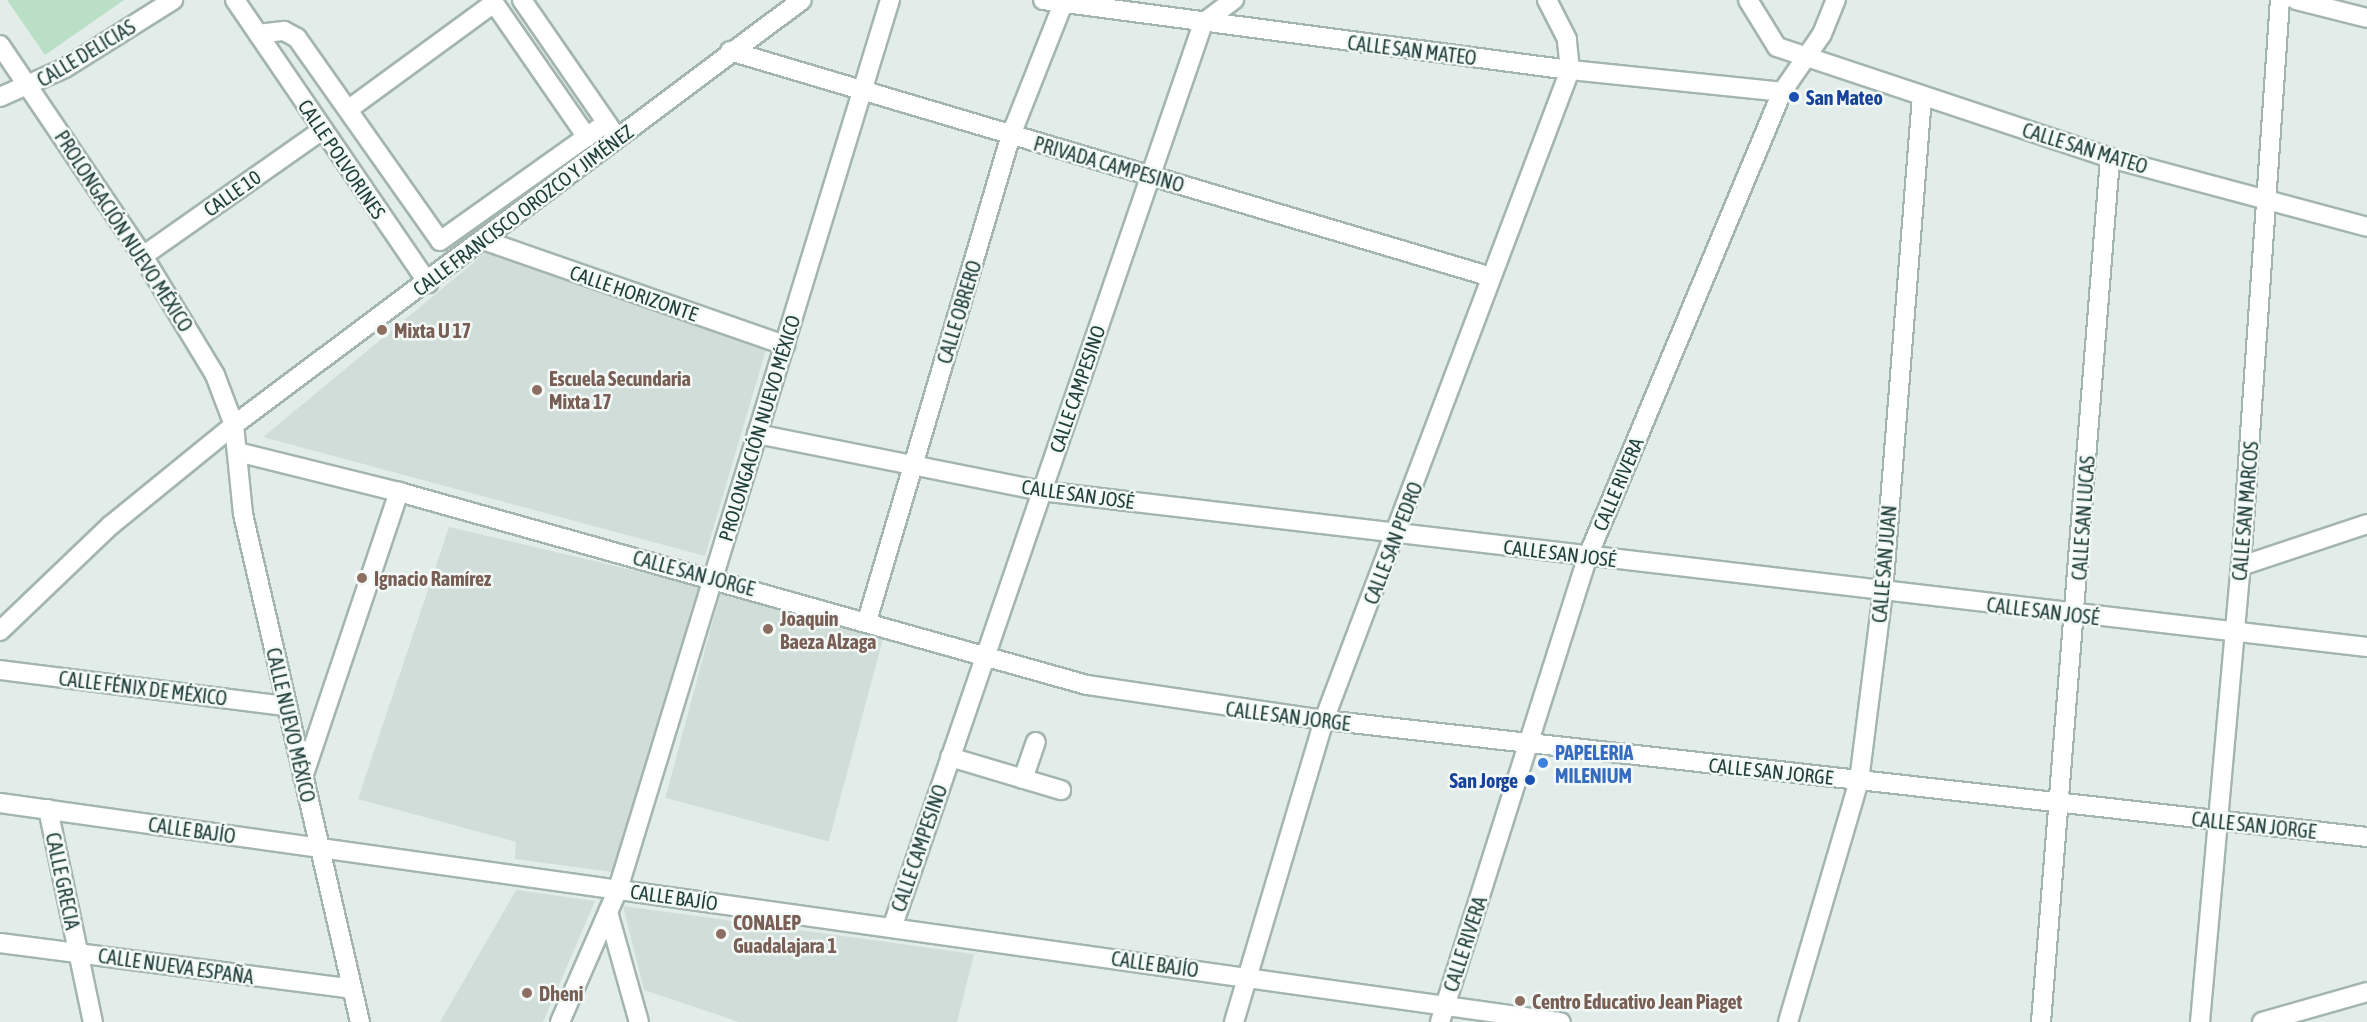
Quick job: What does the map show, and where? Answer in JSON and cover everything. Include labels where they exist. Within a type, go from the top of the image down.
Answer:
[{"type":"street","name":"CALLE DELICIAS","points":[[0,97],[29,87],[173,0]]},
{"type":"street","name":"CALLE POLVORINES","points":[[235,0],[428,283]]},
{"type":"street","points":[[522,0],[617,138]]},
{"type":"street","name":"PROLONGACIÓN NUEVO MÉXICO","points":[[560,1022],[618,889],[890,0]]},
{"type":"street","name":"CALLE SAN MATEO","points":[[1043,0],[1062,6],[1570,70],[1782,92]]},
{"type":"street","points":[[1203,23],[1234,0]]},
{"type":"street","points":[[1547,0],[1567,39],[1570,70]]},
{"type":"street","name":"CALLE SAN MATEO","points":[[1748,0],[1777,47],[2110,158],[2367,227]]},
{"type":"street","name":"CALLE RIVERA","points":[[1442,1014],[1531,745],[1588,556],[1782,92],[1806,57],[1836,0]]},
{"type":"street","name":"CALLE SAN MARCOS","points":[[2200,1022],[2236,634],[2270,202],[2280,0]]},
{"type":"street","points":[[2296,0],[2367,18]]},
{"type":"street","points":[[349,109],[493,1],[587,138],[606,123]]},
{"type":"street","name":"CALLE FRANCISCO OROZCO Y JIMÉNEZ","points":[[0,631],[111,525],[234,425],[428,283],[797,2]]},
{"type":"street","name":"CALLE OBRERO","points":[[867,621],[1011,135],[1062,6]]},
{"type":"street","name":"CALLE CAMPESINO","points":[[892,928],[1203,23]]},
{"type":"street","name":"CALLE POLVORINES","points":[[258,34],[284,31],[297,38],[440,241],[587,138]]},
{"type":"street","name":"PROLONGACIÓN NUEVO MÉXICO","points":[[0,45],[143,256],[215,375],[234,425]]},
{"type":"street","name":"PRIVADA CAMPESINO","points":[[730,51],[1488,276]]},
{"type":"street","name":"CALLE SAN PEDRO","points":[[1234,1022],[1250,978],[1323,720],[1398,533],[1488,276],[1570,70]]},
{"type":"street","name":"CALLE SAN JUAN","points":[[1788,1022],[1859,781],[1882,592],[1922,96]]},
{"type":"street","name":"CALLE 10","points":[[143,256],[322,130]]},
{"type":"street","name":"CALLE SAN LUCAS","points":[[2041,1022],[2061,803],[2110,158]]},
{"type":"street","name":"CALLE HORIZONTE","points":[[483,240],[784,345]]},
{"type":"street","name":"CALLE NUEVO MÉXICO","points":[[234,425],[243,514],[360,1022]]},
{"type":"street","name":"CALLE SAN JOSÉ","points":[[757,435],[914,464],[1041,491],[2236,634],[2367,647]]},
{"type":"street","name":"CALLE SAN JORGE","points":[[237,452],[399,492],[867,621],[1087,685],[1323,720],[1531,745],[2367,837]]},
{"type":"street","points":[[303,777],[399,492]]},
{"type":"street","points":[[2241,566],[2367,524]]},
{"type":"street","name":"CALLE FÉNIX DE MÉXICO","points":[[0,670],[286,706]]},
{"type":"street","points":[[1023,778],[1036,742]]},
{"type":"street","points":[[950,757],[1061,790]]},
{"type":"street","name":"CALLE BAJÍO","points":[[0,803],[1250,978],[1442,1014],[1561,1022]]},
{"type":"street","name":"CALLE GRECIA","points":[[48,810],[93,1022]]},
{"type":"street","points":[[608,912],[639,1022]]},
{"type":"street","name":"CALLE NUEVA ESPAÑA","points":[[0,944],[352,989]]},
{"type":"street","points":[[2262,1022],[2367,992]]},
{"type":"shaded area","name":"Escuela Secundaria Mixta 17","points":[[495,245],[768,343],[705,556],[263,437]]},
{"type":"shaded area","points":[[449,527],[700,586],[612,872],[515,859],[516,842],[358,799]]},
{"type":"shaded area","points":[[720,594],[883,638],[829,842],[665,798]]},
{"type":"shaded area","points":[[516,890],[595,901],[543,1022],[440,1022]]},
{"type":"shaded area","points":[[623,906],[974,954],[957,1022],[739,1022],[644,990]]},
{"type":"green space","points":[[7,0],[124,0],[45,55]]},
{"type":"place","name":"San Mateo","points":[[1794,97]]},
{"type":"place","name":"Mixta U 17","points":[[382,330]]},
{"type":"place","name":"Escuela Secundaria Mixta 17","points":[[537,390]]},
{"type":"place","name":"Ignacio Ramírez","points":[[362,578]]},
{"type":"place","name":"Joaquin Baeza Alzaga","points":[[768,629]]},
{"type":"place","name":"PAPELERIA MILENIUM","points":[[1543,763]]},
{"type":"place","name":"San Jorge","points":[[1530,780]]},
{"type":"place","name":"CONALEP Guadalajara 1","points":[[721,934]]},
{"type":"place","name":"Dheni","points":[[527,993]]},
{"type":"place","name":"Centro Educativo Jean Piaget","points":[[1520,1001]]}]
